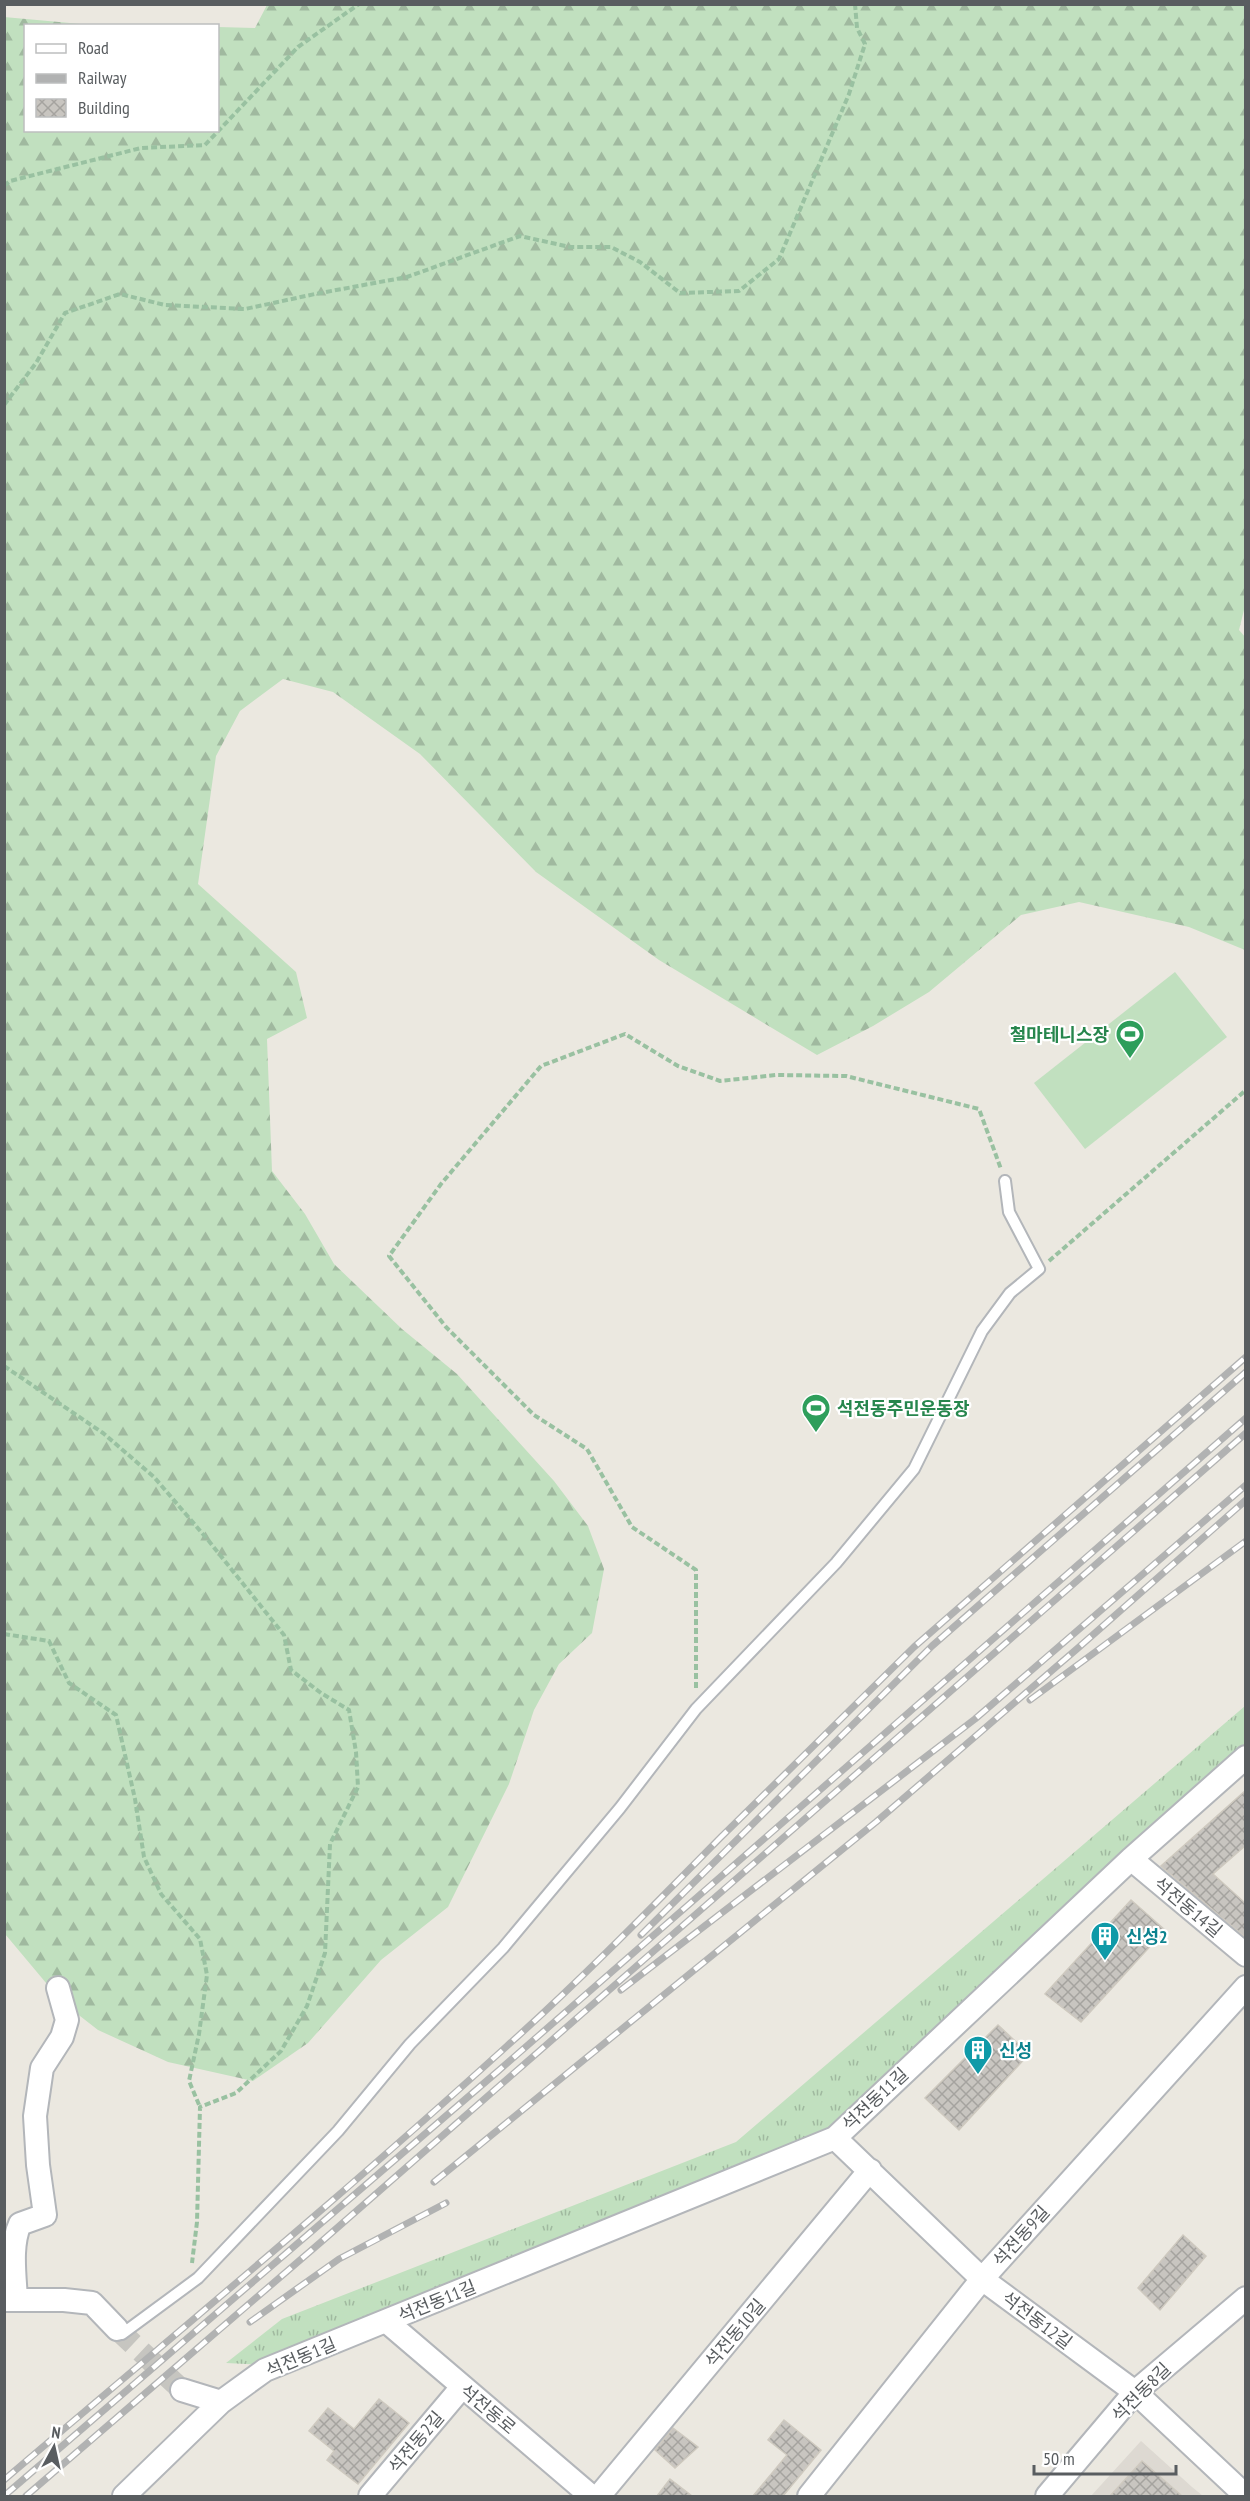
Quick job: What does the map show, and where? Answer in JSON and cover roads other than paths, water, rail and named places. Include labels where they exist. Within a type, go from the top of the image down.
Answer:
[{"type":"street","name":"석전동11길","points":[[386,2321],[835,2138],[1131,1859],[1245,1757]]},
{"type":"street","name":"석전동14길","points":[[1131,1859],[1245,1955]]},
{"type":"street","name":"석전동9길","points":[[809,2496],[982,2279],[1245,1987]]},
{"type":"street","points":[[57,1988],[67,2020],[62,2037],[42,2068],[35,2116],[38,2165],[45,2215],[20,2224],[17,2232],[10,2300],[64,2300],[92,2303],[120,2332]]},
{"type":"street","name":"석전동12길","points":[[835,2138],[982,2279],[1135,2392],[1245,2496]]},
{"type":"street","name":"석전동10길","points":[[599,2496],[870,2170]]},
{"type":"street","name":"석전동8길","points":[[1047,2496],[1135,2392],[1245,2298]]},
{"type":"street","name":"석전동로","points":[[386,2321],[591,2496]]},
{"type":"street","name":"석전동1길","points":[[124,2496],[222,2402],[265,2370],[386,2321]]},
{"type":"street","name":"석전동2길","points":[[370,2496],[462,2387]]},
{"type":"street","points":[[182,2390],[222,2402]]},
{"type":"lane","points":[[120,2332],[198,2277],[338,2131],[410,2044],[503,1948],[620,1809],[696,1708],[836,1563],[914,1469],[982,1331],[1010,1293],[1039,1269],[1009,1212],[1005,1180]]},
{"type":"tunnel","points":[[117,2329],[182,2390]]},
{"type":"railway","points":[[717,1841],[914,1647],[1246,1357]]},
{"type":"railway","points":[[641,1935],[932,1646],[1246,1372]]},
{"type":"railway","points":[[4,2496],[497,2072],[1246,1418]]},
{"type":"railway","points":[[26,2496],[321,2242],[1246,1433]]},
{"type":"railway","points":[[621,1990],[975,1719],[1246,1485]]},
{"type":"railway","points":[[434,2182],[876,1822],[1246,1500]]},
{"type":"railway","points":[[1030,1700],[1246,1541]]},
{"type":"railway","points":[[4,2480],[445,2102],[535,2021],[722,1836]]},
{"type":"railway","points":[[250,2322],[339,2259],[446,2203]]},
{"type":"place","name":"철마테니스장","points":[[1130,1060]]},
{"type":"place","name":"석전동주민운동장","points":[[816,1434]]},
{"type":"place","name":"신성2","points":[[1105,1962]]},
{"type":"place","name":"신성","points":[[978,2076]]}]
